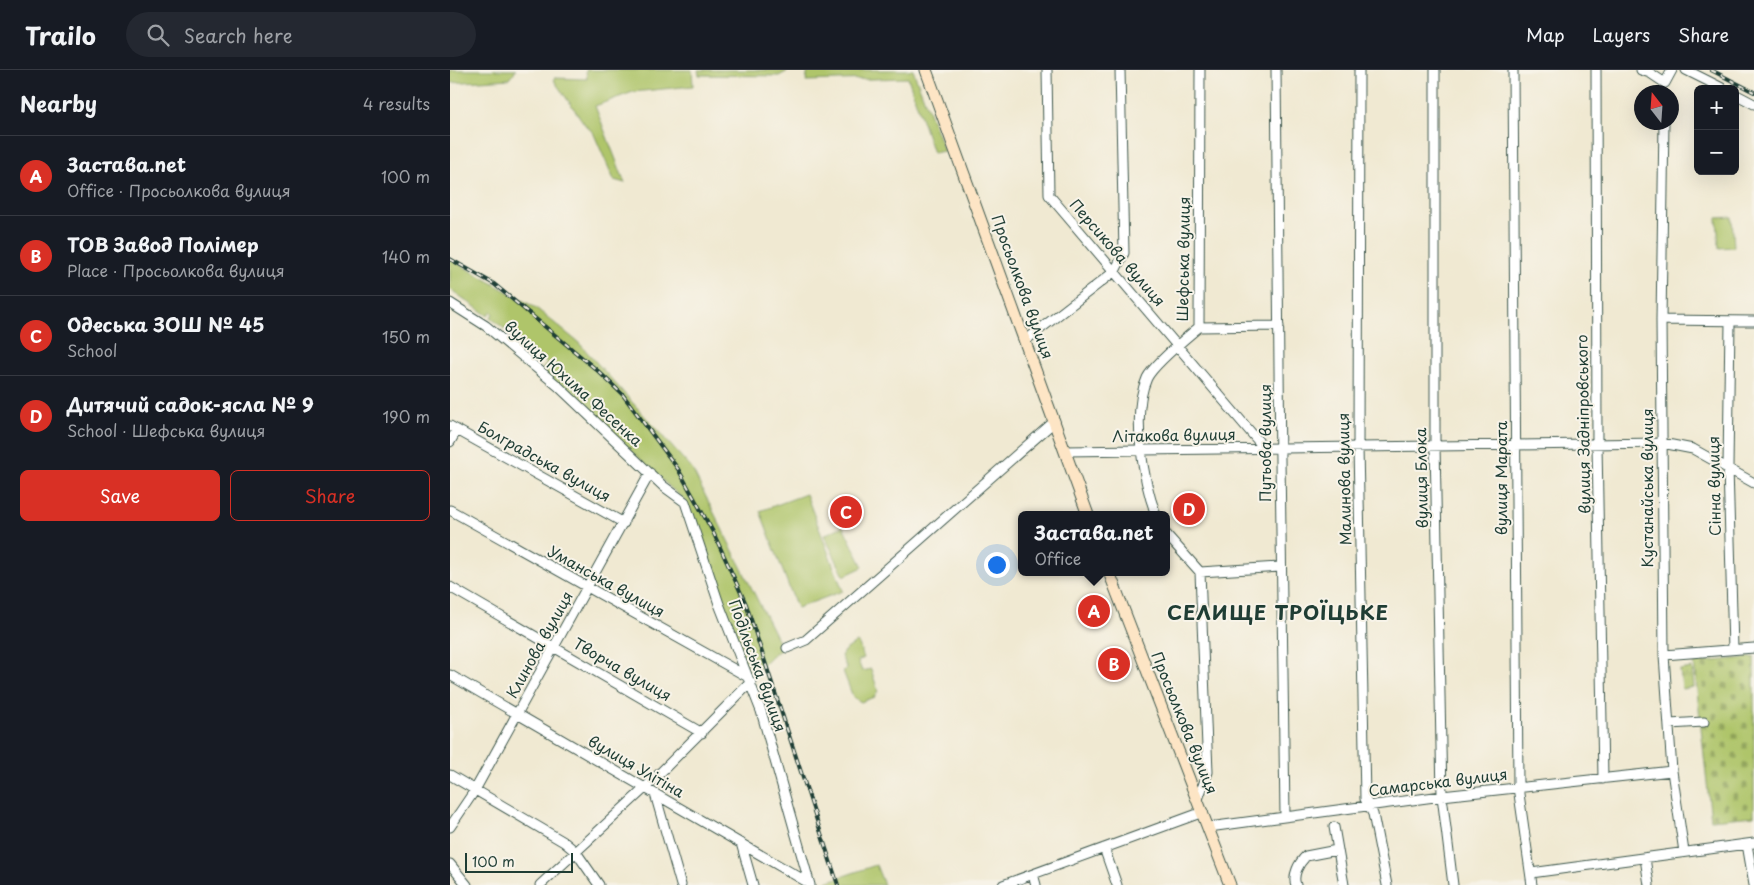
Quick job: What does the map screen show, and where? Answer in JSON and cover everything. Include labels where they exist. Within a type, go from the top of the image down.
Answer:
[{"type":"street","name":"Просьолкова вулиця","points":[[926,70],[1026,340],[1087,511]]},
{"type":"street","name":"Персикова вулиця","points":[[1047,70],[1049,196],[1178,345],[1264,449]]},
{"type":"street","points":[[1026,340],[1115,271],[1124,253],[1120,70]]},
{"type":"street","name":"Шефська вулиця","points":[[1154,511],[1150,500],[1142,451],[1140,400],[1148,376],[1178,345],[1199,327],[1200,70]]},
{"type":"street","name":"Путьова вулиця","points":[[1276,70],[1281,449],[1280,567],[1285,816]]},
{"type":"street","name":"Малинова вулиця","points":[[1359,70],[1358,448],[1365,799],[1373,814],[1387,885]]},
{"type":"street","name":"вулиця Блока","points":[[1435,70],[1435,445],[1442,796],[1453,885]]},
{"type":"street","name":"вулиця Марата","points":[[1513,70],[1518,786],[1532,885]]},
{"type":"street","name":"вулиця Задніпровського","points":[[1596,70],[1597,445],[1603,779]]},
{"type":"street","points":[[1641,70],[1650,72],[1662,85]]},
{"type":"street","points":[[1666,85],[1672,70]]},
{"type":"street","points":[[1686,70],[1716,85]]},
{"type":"street","points":[[1739,96],[1754,104]]},
{"type":"street","name":"Кустанайська вулиця","points":[[1664,130],[1661,320],[1664,655],[1672,771],[1684,852]]},
{"type":"street","name":"вулиця Юхима Фесенка","points":[[450,303],[486,326],[558,386],[650,473]]},
{"type":"street","points":[[1661,320],[1754,321]]},
{"type":"street","name":"Сінна вулиця","points":[[1730,322],[1728,467],[1732,649]]},
{"type":"street","points":[[1199,327],[1279,326]]},
{"type":"street","points":[[787,648],[806,640],[1054,421]]},
{"type":"street","points":[[450,442],[454,428]]},
{"type":"street","name":"Болградська вулиця","points":[[454,428],[624,522]]},
{"type":"street","name":"Літакова вулиця","points":[[1065,451],[1358,448],[1435,445],[1597,445],[1662,442],[1693,449],[1754,482]]},
{"type":"street","name":"Клинова вулиця","points":[[450,827],[475,790],[518,714],[650,473]]},
{"type":"street","name":"Подільська вулиця","points":[[650,473],[685,502],[720,604],[750,680],[809,884]]},
{"type":"street","name":"Уманська вулиця","points":[[450,510],[750,680]]},
{"type":"street","points":[[1170,538],[1200,572],[1208,772],[1198,799]]},
{"type":"street","points":[[1200,572],[1280,567]]},
{"type":"street","name":"Просьолкова вулиця","points":[[1110,576],[1156,698],[1198,799],[1230,885]]},
{"type":"street","name":"Творча вулиця","points":[[450,587],[702,733]]},
{"type":"street","points":[[1664,655],[1754,648]]},
{"type":"street","name":"вулиця Улітіна","points":[[450,675],[809,884]]},
{"type":"street","points":[[540,885],[702,733],[750,680]]},
{"type":"street","points":[[1668,724],[1704,722]]},
{"type":"street","name":"Самарська вулиця","points":[[1208,827],[1518,786],[1672,771]]},
{"type":"street","points":[[450,775],[564,842],[576,852],[599,885]]},
{"type":"street","points":[[655,794],[681,885]]},
{"type":"street","points":[[1003,885],[1203,812]]},
{"type":"street","points":[[1334,828],[1344,885]]},
{"type":"street","points":[[740,843],[753,885]]},
{"type":"street","points":[[1530,872],[1751,844],[1754,885]]},
{"type":"street","points":[[1104,848],[1117,885]]},
{"type":"street","points":[[1296,885],[1294,880],[1298,867],[1306,856],[1337,850]]},
{"type":"street","points":[[1645,858],[1649,885]]},
{"type":"street","points":[[450,864],[467,885]]},
{"type":"street","points":[[1033,874],[1036,885]]},
{"type":"green space","points":[[450,70],[516,70],[509,79],[450,83]]},
{"type":"green space","points":[[586,70],[692,70],[693,86],[633,92],[595,106],[625,183],[614,180],[593,132],[586,126],[555,82],[554,78],[587,79]]},
{"type":"green space","points":[[698,70],[788,71],[779,76],[699,75]]},
{"type":"green space","points":[[808,70],[913,70],[944,151],[933,153],[908,78],[806,81]]},
{"type":"green space","points":[[1732,217],[1734,247],[1719,248],[1717,218]]},
{"type":"green space","points":[[450,259],[536,308],[579,343],[692,469],[782,649],[772,655],[755,672],[749,671],[685,501],[542,370],[547,363],[491,318],[493,313],[491,312],[488,316],[450,289]]},
{"type":"green space","points":[[806,494],[843,591],[797,608],[760,511]]},
{"type":"green space","points":[[843,526],[863,567],[844,576],[824,535]]},
{"type":"green space","points":[[857,642],[864,658],[858,661],[862,671],[871,669],[878,691],[874,697],[861,702],[853,697],[843,671],[847,669],[841,656],[844,651]]},
{"type":"green space","points":[[1754,657],[1754,816],[1711,820],[1694,663]]},
{"type":"green space","points":[[1692,668],[1694,687],[1682,689],[1680,670]]},
{"type":"green space","points":[[876,865],[884,885],[817,885]]},
{"type":"railway","points":[[1711,70],[1754,92]]},
{"type":"railway","points":[[450,259],[494,284],[598,371],[623,395],[678,469],[713,532],[746,604],[838,885]]},
{"type":"place","name":"Дитячий садок-ясла № 9","points":[[1189,509]]},
{"type":"place","name":"Одеська ЗОШ № 45","points":[[846,512]]},
{"type":"place","name":"Застава.net","points":[[1094,611]]},
{"type":"place","name":"ТОВ Завод Полімер","points":[[1114,664]]},
{"type":"district","name":"СЕЛИЩЕ ТРОЇЦЬКЕ","points":[[1278,613]]}]
